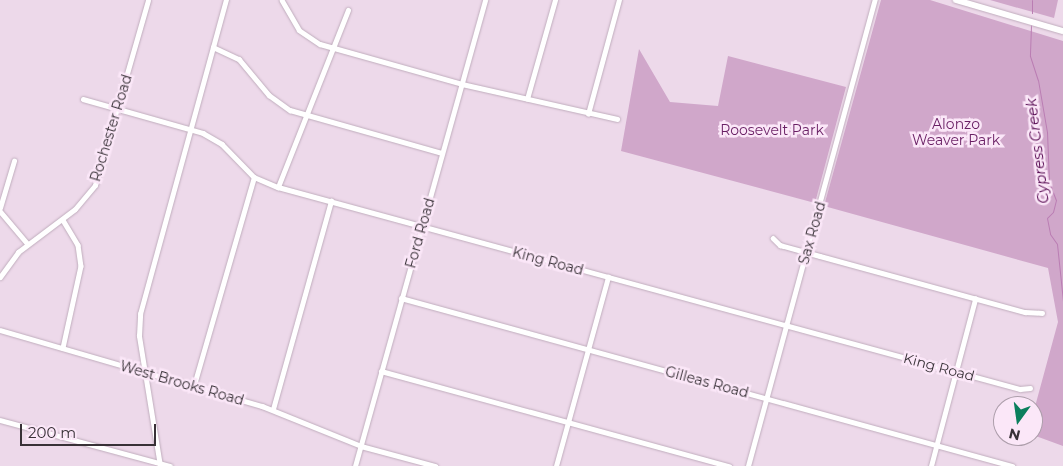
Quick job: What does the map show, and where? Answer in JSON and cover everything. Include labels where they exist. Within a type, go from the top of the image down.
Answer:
[{"type":"main road","points":[[956,0],[1063,31]]},
{"type":"street","name":"Rochester Road","points":[[0,277],[27,243],[63,220],[82,203],[98,179],[148,0]]},
{"type":"street","points":[[160,465],[144,372],[140,314],[226,0]]},
{"type":"street","points":[[282,0],[302,33],[332,48],[462,84],[588,114],[617,119]]},
{"type":"street","name":"Ford Road","points":[[355,466],[485,0]]},
{"type":"street","points":[[527,99],[554,0]]},
{"type":"street","points":[[588,114],[619,0]]},
{"type":"street","name":"Sax Road","points":[[748,466],[875,0]]},
{"type":"street","points":[[278,186],[308,116],[332,48],[348,10]]},
{"type":"street","points":[[213,47],[239,59],[276,100],[290,110],[442,153]]},
{"type":"street","name":"King Road","points":[[83,99],[190,129],[217,141],[254,177],[278,186],[956,372],[1020,389],[1030,388]]},
{"type":"street","points":[[14,160],[0,210],[27,243]]},
{"type":"street","points":[[194,385],[254,177]]},
{"type":"street","points":[[273,409],[331,201]]},
{"type":"street","points":[[63,220],[78,245],[81,266],[63,348]]},
{"type":"street","points":[[773,238],[780,245],[1032,314],[1042,313]]},
{"type":"street","points":[[556,466],[608,278]]},
{"type":"street","name":"Gilleas Road","points":[[402,298],[1012,466]]},
{"type":"street","points":[[931,466],[976,299]]},
{"type":"street","name":"West Brooks Road","points":[[0,330],[273,409],[361,446]]},
{"type":"street","points":[[381,371],[729,466]]},
{"type":"street","points":[[0,420],[160,465],[170,466]]},
{"type":"street","points":[[361,446],[435,466]]},
{"type":"green space","name":"Alonzo Weaver Park","points":[[881,0],[930,0],[1063,41],[1063,446],[1043,439],[1043,396],[1038,396],[1058,322],[1048,268],[824,206]]},
{"type":"green space","points":[[990,0],[1058,0],[1054,18]]},
{"type":"green space","name":"Roosevelt Park","points":[[639,49],[670,102],[718,106],[728,56],[846,87],[815,203],[621,151]]},
{"type":"waterway","name":"Cypress Creek","points":[[1032,0],[1032,13]]},
{"type":"waterway","name":"Cypress Creek","points":[[1031,25],[1030,56],[1038,80],[1047,132],[1049,182],[1056,200],[1053,212],[1047,218],[1050,234],[1057,244],[1063,301]]}]
